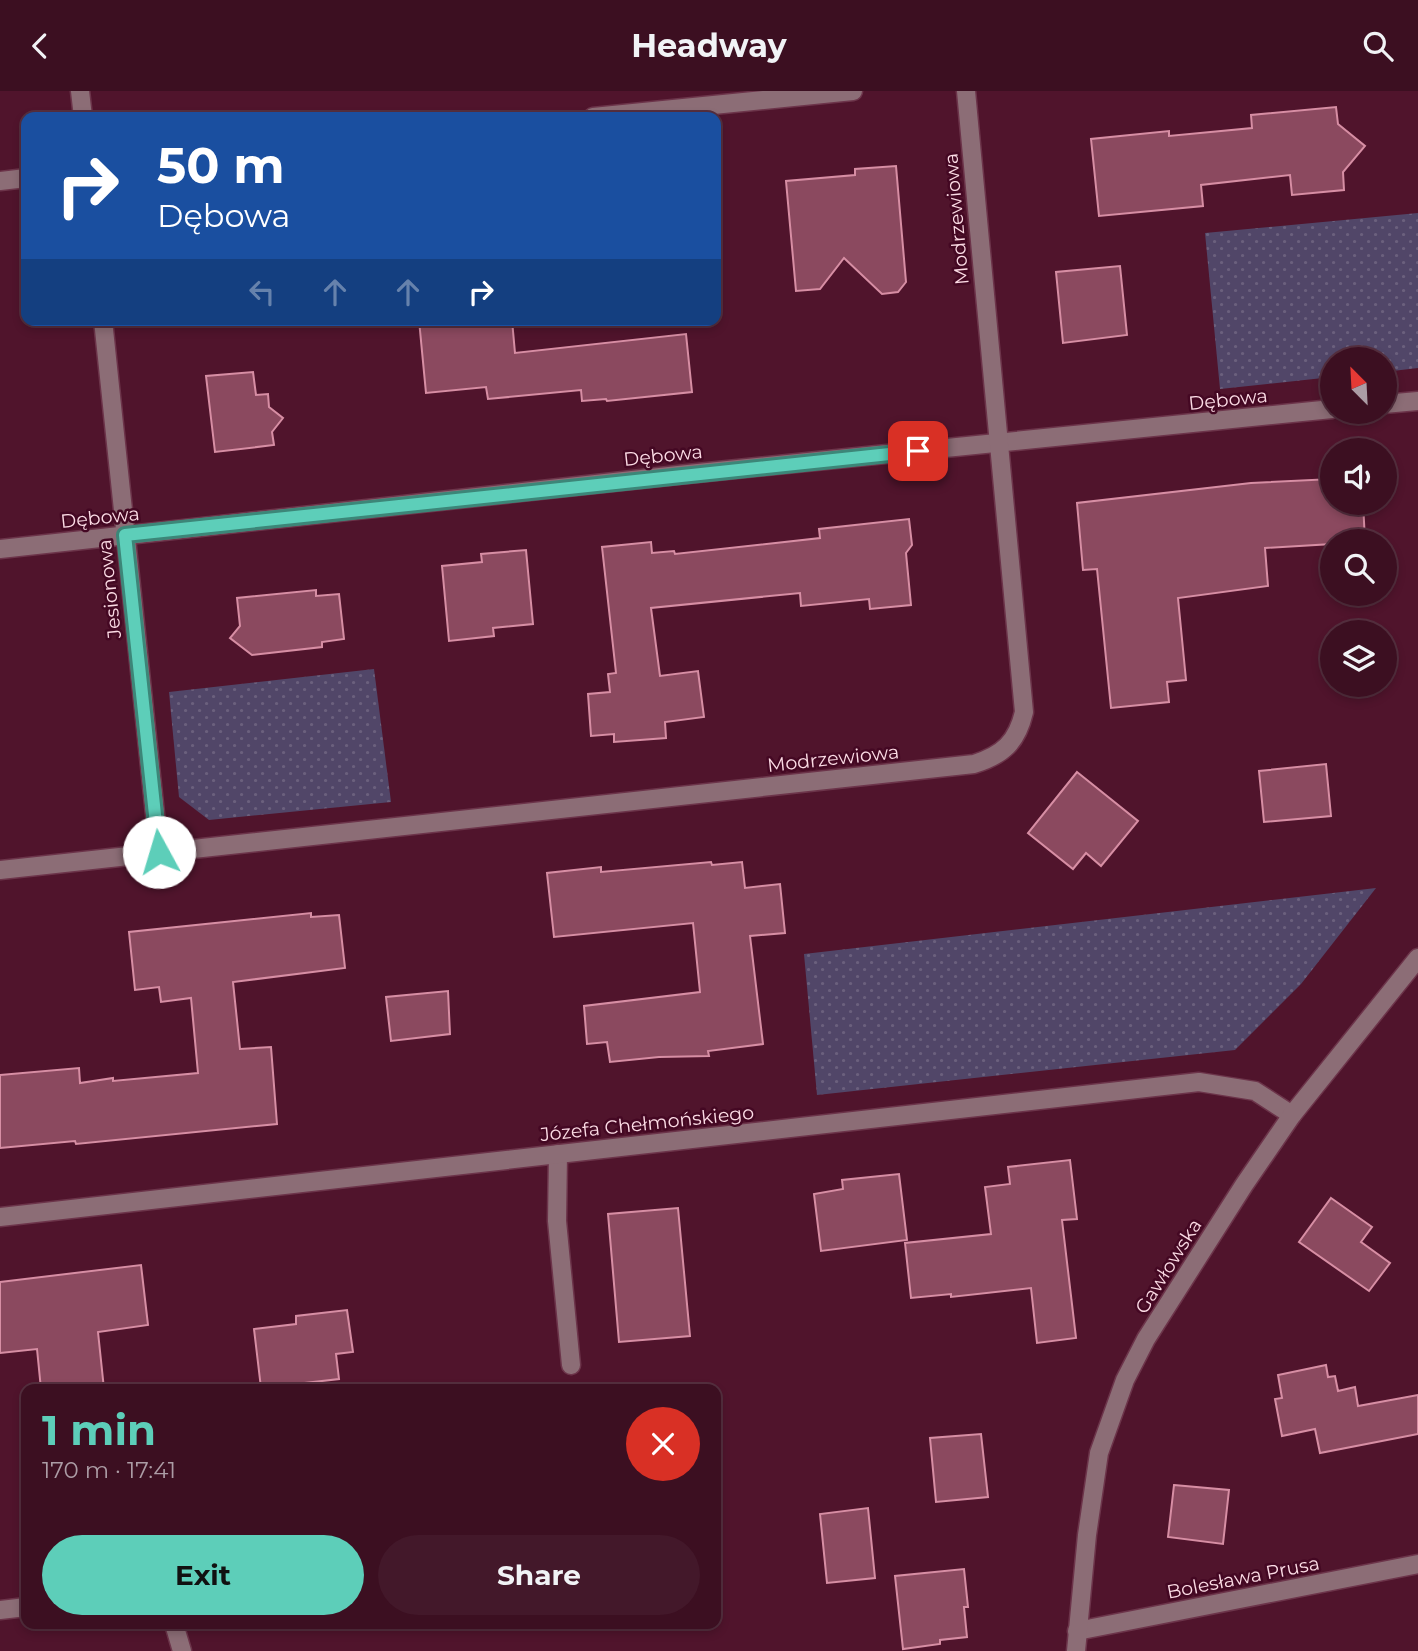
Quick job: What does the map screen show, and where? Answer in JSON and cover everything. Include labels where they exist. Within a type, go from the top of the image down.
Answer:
[{"type":"street","points":[[80,91],[82,112]]},
{"type":"street","points":[[643,112],[853,91]]},
{"type":"street","name":"Modrzewiowa","points":[[0,870],[961,765],[995,758],[1008,746],[1021,726],[1024,712],[966,91]]},
{"type":"street","points":[[0,181],[21,179]]},
{"type":"street","name":"Jesionowa","points":[[104,326],[159,852]]},
{"type":"street","points":[[1397,403],[1418,401]]},
{"type":"street","name":"Dębowa","points":[[0,549],[664,476],[1320,410]]},
{"type":"street","name":"Gawłowska","points":[[1076,1651],[1087,1535],[1099,1453],[1125,1380],[1146,1339],[1292,1115],[1418,958]]},
{"type":"street","name":"Józefa Chełmońskiego","points":[[0,1217],[1199,1082],[1255,1091],[1292,1115]]},
{"type":"street","points":[[558,1154],[557,1221],[571,1365]]},
{"type":"street","name":"Bolesława Prusa","points":[[1077,1631],[1418,1564]]},
{"type":"street","points":[[0,1609],[21,1607]]},
{"type":"street","points":[[175,1629],[182,1651]]},
{"type":"shaded area","points":[[1418,213],[1418,368],[1397,370],[1397,347],[1320,347],[1320,378],[1220,389],[1205,233]]},
{"type":"shaded area","points":[[374,669],[391,802],[209,820],[179,797],[169,692]]},
{"type":"shaded area","points":[[1376,888],[1301,984],[1235,1050],[817,1095],[804,954]]},
{"type":"building","points":[[1336,107],[1338,124],[1365,146],[1343,172],[1344,190],[1292,195],[1290,175],[1201,185],[1203,206],[1099,216],[1091,139],[1169,131],[1169,136],[1252,128],[1251,115]]},
{"type":"building","points":[[896,166],[906,282],[898,292],[882,294],[844,258],[820,289],[796,291],[786,181],[855,175],[855,169]]},
{"type":"building","points":[[1120,266],[1127,335],[1063,343],[1056,272]]},
{"type":"building","points":[[420,326],[513,326],[515,353],[686,334],[692,392],[607,401],[582,401],[581,390],[488,399],[486,387],[426,393]]},
{"type":"building","points":[[253,372],[256,395],[268,394],[269,407],[283,418],[272,432],[274,445],[215,452],[206,376]]},
{"type":"building","points":[[1320,480],[1320,515],[1364,515],[1364,529],[1320,529],[1320,545],[1265,548],[1268,586],[1178,598],[1186,680],[1167,682],[1169,702],[1111,708],[1097,569],[1083,570],[1077,503],[1251,483]]},
{"type":"building","points":[[909,519],[912,545],[906,553],[911,605],[870,609],[869,599],[801,606],[800,593],[651,608],[660,676],[698,671],[704,717],[665,722],[666,738],[614,742],[614,734],[591,736],[588,694],[610,692],[608,674],[616,673],[602,547],[651,542],[652,553],[674,551],[675,554],[820,538],[819,529]]},
{"type":"building","points":[[526,550],[533,624],[493,628],[494,636],[449,641],[442,566],[482,562],[481,554]]},
{"type":"building","points":[[316,590],[316,596],[339,594],[344,639],[322,642],[322,647],[252,655],[230,638],[240,626],[237,598]]},
{"type":"building","points":[[1326,764],[1331,816],[1264,822],[1259,771]]},
{"type":"building","points":[[1077,772],[1138,821],[1101,866],[1086,853],[1073,869],[1028,833]]},
{"type":"building","points":[[711,862],[712,865],[742,862],[745,888],[780,884],[785,933],[750,936],[763,1044],[708,1051],[709,1056],[610,1062],[607,1042],[587,1044],[584,1006],[700,992],[693,923],[554,937],[547,873],[601,867],[601,872]]},
{"type":"building","points":[[311,913],[311,917],[339,915],[345,968],[233,982],[240,1049],[271,1047],[277,1124],[76,1144],[75,1141],[0,1148],[0,1075],[79,1068],[80,1083],[113,1078],[113,1081],[198,1073],[191,998],[161,1002],[159,987],[135,990],[129,932]]},
{"type":"building","points":[[448,991],[450,1034],[391,1041],[386,997]]},
{"type":"building","points":[[1070,1160],[1077,1219],[1062,1220],[1076,1338],[1037,1343],[1031,1288],[951,1297],[951,1294],[911,1298],[905,1243],[991,1234],[985,1187],[1010,1184],[1008,1167]]},
{"type":"building","points":[[899,1174],[907,1240],[821,1251],[814,1194],[843,1189],[842,1180]]},
{"type":"building","points":[[1331,1198],[1372,1227],[1361,1242],[1390,1263],[1369,1291],[1299,1242]]},
{"type":"building","points":[[678,1208],[690,1336],[619,1342],[608,1214]]},
{"type":"building","points":[[141,1265],[148,1325],[98,1332],[103,1384],[40,1384],[37,1349],[0,1353],[0,1282]]},
{"type":"building","points":[[347,1310],[353,1352],[336,1354],[339,1379],[296,1384],[261,1384],[254,1329],[296,1324],[296,1316]]},
{"type":"building","points":[[1326,1365],[1328,1377],[1335,1376],[1338,1391],[1355,1387],[1358,1406],[1418,1395],[1418,1434],[1320,1453],[1315,1429],[1282,1436],[1275,1399],[1282,1398],[1278,1375]]},
{"type":"building","points":[[981,1434],[988,1497],[936,1502],[930,1438]]},
{"type":"building","points":[[1174,1485],[1229,1490],[1223,1544],[1168,1537]]},
{"type":"building","points":[[868,1508],[875,1578],[827,1583],[820,1514]]},
{"type":"building","points":[[964,1569],[968,1607],[964,1607],[967,1637],[903,1649],[895,1576]]},
{"type":"route","points":[[159,852],[125,535],[918,451]]}]
